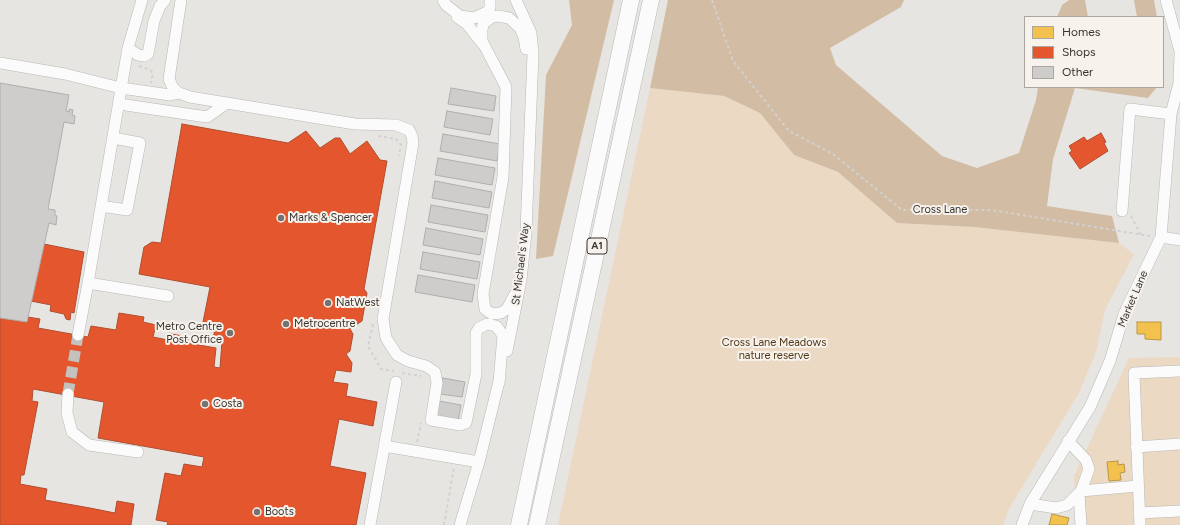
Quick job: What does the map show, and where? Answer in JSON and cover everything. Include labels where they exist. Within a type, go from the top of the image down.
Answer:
[{"type":"highway","name":"A1","points":[[519,525],[630,0]]},
{"type":"highway","name":"A1","points":[[537,525],[651,0]]},
{"type":"highway","points":[[543,525],[545,492]]},
{"type":"street","points":[[138,0],[139,11]]},
{"type":"street","points":[[78,336],[128,48],[142,0]]},
{"type":"street","points":[[139,11],[147,0]]},
{"type":"street","points":[[128,48],[138,55],[144,56],[148,54],[154,21],[160,6],[165,0]]},
{"type":"street","points":[[179,93],[173,88],[169,79],[182,0]]},
{"type":"street","points":[[445,2],[460,16],[474,18],[487,12],[490,8],[490,0]]},
{"type":"street","name":"St Michael's Way","points":[[460,525],[479,462],[499,383],[521,280],[526,232],[533,54],[531,33],[516,0]]},
{"type":"street","name":"Market Lane","points":[[1022,525],[1030,504],[1090,408],[1110,361],[1124,314],[1161,237],[1171,114],[1179,83],[1180,52],[1166,0]]},
{"type":"street","points":[[445,2],[450,12],[467,24],[485,47]]},
{"type":"street","points":[[0,63],[65,74],[122,88],[151,91],[170,95],[179,93],[227,103],[355,124],[396,125],[409,130],[412,136],[412,143],[382,325],[388,344],[397,355],[408,361],[430,367],[437,375],[431,420],[463,425],[466,423],[476,374],[475,340],[503,177],[506,87],[502,76],[482,41],[482,30],[487,20],[492,16],[498,16],[515,22],[524,37],[531,87]]},
{"type":"street","points":[[143,108],[140,103],[139,96],[151,91],[169,79]]},
{"type":"street","points":[[119,104],[206,117],[227,103]]},
{"type":"street","points":[[1122,210],[1130,109],[1171,114]]},
{"type":"street","points":[[101,206],[127,210],[140,142],[113,138]]},
{"type":"street","points":[[1161,237],[1180,240]]},
{"type":"street","points":[[483,294],[485,309],[492,314],[501,313],[507,309],[521,280]]},
{"type":"street","points":[[88,283],[168,296]]},
{"type":"street","points":[[477,331],[482,325],[492,324],[500,330],[502,336],[499,383]]},
{"type":"street","points":[[1140,525],[1134,373],[1180,371]]},
{"type":"street","points":[[370,525],[396,382]]},
{"type":"street","points":[[68,394],[67,413],[72,432],[89,445],[138,452]]},
{"type":"street","points":[[1068,441],[1086,460],[1089,469],[1080,492],[1080,525]]},
{"type":"street","points":[[1136,447],[1180,444]]},
{"type":"street","points":[[384,446],[479,462]]},
{"type":"street","points":[[1030,504],[1056,508],[1067,505],[1080,492],[1138,486]]},
{"type":"street","points":[[1139,512],[1180,511]]},
{"type":"path","name":"Cross Lane","points":[[712,0],[733,61],[789,131],[833,154],[902,210],[991,210],[1141,235]]},
{"type":"path","points":[[373,135],[396,139],[401,145],[399,160]]},
{"type":"path","points":[[1132,217],[1141,235],[1151,236],[1153,221],[1162,223]]},
{"type":"path","points":[[374,316],[368,346],[380,369],[428,378]]},
{"type":"path","points":[[414,451],[422,416]]},
{"type":"path","points":[[444,525],[454,465],[448,464]]},
{"type":"green space","name":"Cross Lane Meadows nature reserve","points":[[650,88],[724,96],[760,113],[794,155],[838,172],[897,223],[974,227],[1119,243],[1134,254],[1105,310],[1096,352],[1079,393],[1009,509],[1003,525],[558,525]]},
{"type":"green space","points":[[1180,357],[1180,525],[1077,525],[1074,476],[1129,358]]},
{"type":"shaded area","points":[[569,0],[614,0],[553,256],[536,259],[546,75],[572,25]]},
{"type":"shaded area","points":[[668,0],[904,0],[901,7],[830,48],[836,65],[942,156],[977,168],[1019,153],[1036,100],[1038,88],[1075,88],[1053,159],[1047,206],[1112,216],[1119,243],[974,227],[897,223],[838,172],[794,155],[760,113],[724,96],[650,88]]},
{"type":"shaded area","points":[[1069,0],[1085,0],[1088,16],[1057,16],[1062,5]]},
{"type":"shaded area","points":[[1134,0],[1154,0],[1157,16],[1137,16]]},
{"type":"shaded area","points":[[1075,88],[1156,88],[1148,98]]},
{"type":"building: Homes","points":[[1137,322],[1161,322],[1161,340],[1145,339],[1145,334],[1137,334]]},
{"type":"building: Homes","points":[[1118,461],[1118,465],[1124,464],[1125,472],[1120,473],[1121,480],[1109,481],[1107,462]]},
{"type":"building: Homes","points":[[1052,514],[1069,518],[1067,525],[1049,525]]},
{"type":"building: Shops","name":"Metrocentre","points":[[182,124],[288,143],[306,131],[320,148],[335,138],[340,138],[350,154],[367,141],[380,160],[387,161],[364,289],[367,293],[362,321],[350,329],[353,334],[350,351],[346,354],[352,363],[351,372],[336,370],[333,382],[348,384],[346,396],[377,402],[373,426],[339,419],[330,466],[366,473],[356,525],[167,525],[168,522],[156,520],[165,473],[181,476],[184,464],[202,467],[204,457],[98,438],[104,402],[33,389],[32,401],[38,402],[24,475],[21,475],[20,484],[47,489],[45,500],[115,513],[117,501],[134,504],[131,525],[0,525],[0,318],[27,322],[28,317],[40,319],[38,328],[88,337],[91,326],[116,330],[119,313],[144,317],[143,322],[156,325],[153,337],[168,340],[169,333],[189,337],[188,343],[216,348],[214,367],[220,368],[222,341],[213,339],[216,324],[203,322],[210,287],[139,274],[144,247],[152,242],[161,243]]},
{"type":"building: Shops","points":[[1101,133],[1106,142],[1104,143],[1108,151],[1080,169],[1069,153],[1072,151],[1069,146],[1084,137],[1087,141]]},
{"type":"building: Shops","points":[[44,244],[84,252],[74,313],[71,312],[70,320],[66,319],[64,314],[50,311],[51,305],[31,301]]},
{"type":"building: Other","points":[[0,83],[69,95],[66,111],[69,112],[69,109],[73,110],[72,115],[75,116],[74,124],[64,122],[48,209],[55,210],[55,215],[57,216],[56,225],[49,223],[27,322],[0,318]]},
{"type":"building: Other","points":[[451,88],[496,96],[494,111],[448,104]]},
{"type":"building: Other","points":[[447,111],[493,119],[490,135],[444,127]]},
{"type":"building: Other","points":[[443,134],[500,144],[497,161],[440,151]]},
{"type":"building: Other","points":[[438,158],[495,168],[492,185],[435,175]]},
{"type":"building: Other","points":[[435,181],[492,192],[489,208],[432,198]]},
{"type":"building: Other","points":[[431,205],[488,215],[485,232],[428,222]]},
{"type":"building: Other","points":[[426,228],[483,239],[480,255],[423,245]]},
{"type":"building: Other","points":[[423,252],[480,262],[477,279],[420,269]]},
{"type":"building: Other","points":[[418,275],[475,285],[472,302],[415,292]]},
{"type":"building: Other","points":[[443,378],[465,382],[462,397],[440,394]]},
{"type":"building: Other","points":[[439,401],[461,405],[458,421],[436,417]]},
{"type":"tunnel","points":[[68,394],[78,335]]},
{"type":"place","name":"Marks & Spencer","points":[[281,218]]},
{"type":"place","name":"NatWest","points":[[328,303]]},
{"type":"place","name":"Metrocentre","points":[[286,324]]},
{"type":"place","name":"Metro Centre Post Office","points":[[230,333]]},
{"type":"place","name":"Costa","points":[[205,404]]},
{"type":"place","name":"Boots","points":[[257,512]]}]
